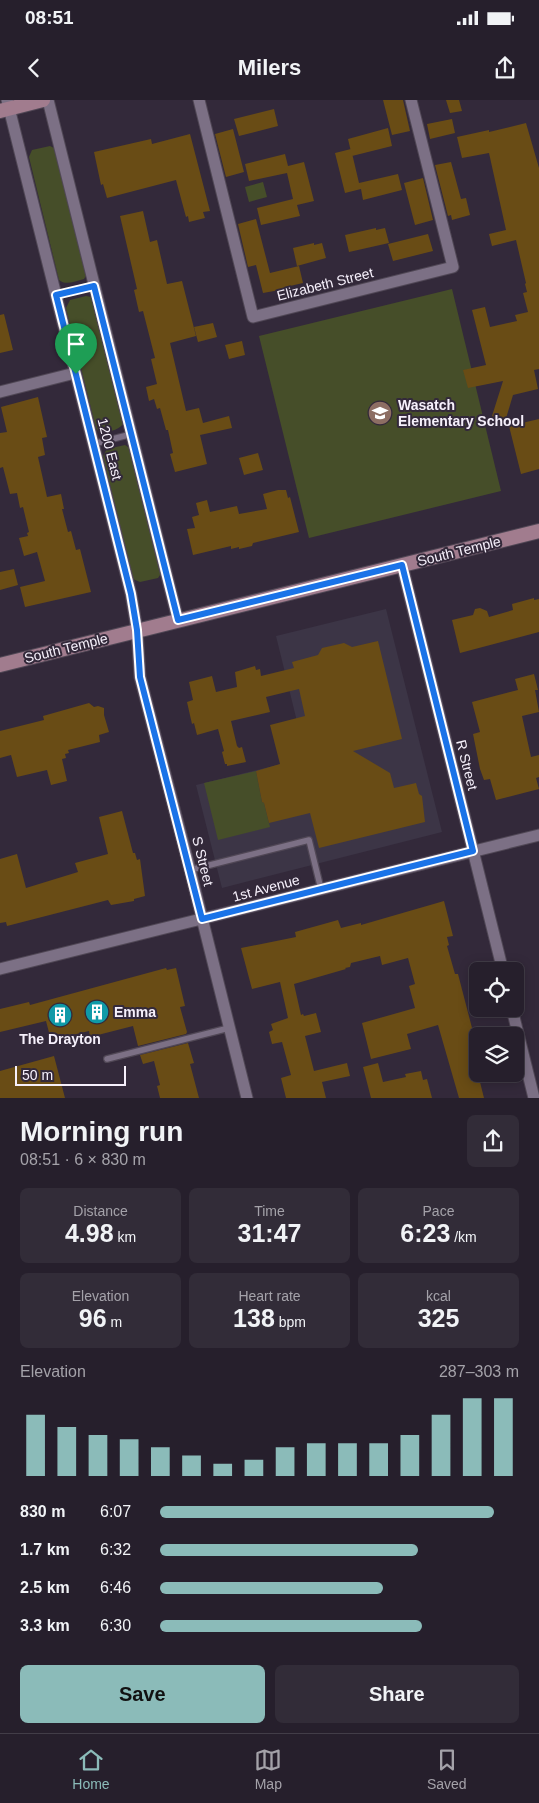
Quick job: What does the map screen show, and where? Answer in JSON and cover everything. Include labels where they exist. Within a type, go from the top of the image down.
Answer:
[{"type":"main road","points":[[5,106],[43,100]]},
{"type":"main road","name":"South Temple","points":[[0,665],[539,531]]},
{"type":"street","name":"1200 East","points":[[48,100],[178,620]]},
{"type":"street","name":"Elizabeth Street","points":[[199,100],[253,317],[453,267],[411,100]]},
{"type":"street","name":"1200 East","points":[[5,106],[76,374],[131,594],[137,630]]},
{"type":"street","points":[[0,392],[76,374]]},
{"type":"street","name":"R Street","points":[[402,565],[501,962]]},
{"type":"street","name":"S Street","points":[[137,630],[140,677],[247,1098]]},
{"type":"street","name":"1st Avenue","points":[[0,969],[539,835]]},
{"type":"street","points":[[514,1017],[534,1098]]},
{"type":"lane","points":[[56,295],[94,286]]},
{"type":"lane","points":[[93,444],[132,434]]},
{"type":"lane","points":[[190,870],[310,840],[321,889]]},
{"type":"lane","points":[[107,1059],[230,1028]]},
{"type":"shaded area","points":[[386,609],[442,832],[222,888],[196,785],[306,758],[276,636]]},
{"type":"green space","points":[[50,146],[54,148],[87,274],[84,279],[65,283],[59,280],[29,157],[32,150]]},
{"type":"green space","points":[[263,182],[267,197],[249,202],[245,187]]},
{"type":"green space","name":"Wasatch Elementary School","points":[[452,289],[501,491],[309,538],[259,336]]},
{"type":"green space","points":[[86,296],[94,300],[124,422],[117,429],[106,432],[99,432],[96,428],[66,308],[70,300]]},
{"type":"green space","points":[[125,445],[131,449],[162,572],[158,578],[140,582],[133,579],[103,456],[107,449]]},
{"type":"green space","points":[[256,771],[262,802],[264,803],[270,827],[218,840],[204,783]]},
{"type":"building","points":[[383,100],[403,100],[410,131],[392,135]]},
{"type":"building","points":[[446,100],[459,100],[462,111],[450,113]]},
{"type":"building","points":[[274,109],[278,126],[239,136],[234,119]]},
{"type":"building","points":[[452,119],[455,133],[430,139],[427,124]]},
{"type":"building","points":[[526,123],[539,168],[539,369],[534,370],[538,389],[513,395],[504,425],[495,428],[492,416],[503,381],[468,388],[463,370],[486,365],[472,310],[485,307],[490,327],[517,321],[515,315],[528,312],[523,293],[527,292],[526,283],[516,240],[492,246],[489,234],[506,230],[489,153],[462,158],[457,137]]},
{"type":"building","points":[[388,128],[392,146],[352,156],[348,139]]},
{"type":"building","points":[[233,129],[244,172],[226,177],[215,134]]},
{"type":"building","points":[[190,134],[210,211],[203,212],[205,218],[189,222],[176,180],[107,198],[103,184],[101,185],[94,152],[151,139],[152,144]]},
{"type":"building","points":[[351,149],[359,183],[398,174],[402,190],[363,200],[361,189],[345,193],[335,153]]},
{"type":"building","points":[[285,154],[288,166],[304,162],[314,201],[297,205],[300,216],[261,225],[257,208],[293,199],[287,173],[249,181],[245,164]]},
{"type":"building","points":[[451,162],[461,199],[466,198],[470,215],[452,220],[451,215],[448,216],[435,165]]},
{"type":"building","points":[[423,178],[433,220],[415,225],[404,183]]},
{"type":"building","points":[[143,211],[150,242],[157,240],[167,284],[182,281],[196,336],[170,343],[186,411],[199,408],[203,423],[229,416],[232,428],[200,435],[207,464],[175,472],[170,454],[173,453],[168,430],[166,430],[160,408],[157,409],[154,399],[149,401],[146,387],[157,384],[151,359],[155,358],[143,311],[139,312],[134,290],[137,289],[120,216]]},
{"type":"building","points":[[256,219],[270,273],[299,266],[303,283],[290,286],[291,288],[263,293],[256,265],[248,267],[238,224]]},
{"type":"building","points":[[376,228],[376,230],[385,228],[389,243],[349,252],[345,235]]},
{"type":"building","points":[[428,234],[433,251],[393,261],[388,244]]},
{"type":"building","points":[[314,243],[314,245],[322,243],[326,258],[297,266],[293,248]]},
{"type":"building","points":[[4,314],[13,350],[0,353],[0,315]]},
{"type":"building","points":[[213,323],[217,337],[198,342],[194,327]]},
{"type":"building","points":[[242,341],[245,355],[229,359],[225,345]]},
{"type":"building","points":[[38,397],[47,437],[42,438],[45,455],[38,457],[47,497],[61,494],[64,509],[62,509],[68,532],[71,531],[76,550],[80,549],[91,592],[25,607],[20,587],[45,581],[37,552],[24,556],[19,538],[28,536],[27,533],[29,532],[23,507],[20,508],[17,493],[10,494],[3,467],[0,468],[0,433],[7,432],[1,407]]},
{"type":"building","points":[[539,419],[539,469],[521,474],[509,426]]},
{"type":"building","points":[[258,453],[263,470],[244,475],[239,458]]},
{"type":"building","points":[[286,490],[288,498],[290,497],[299,532],[253,543],[252,546],[239,549],[239,547],[231,549],[231,546],[193,555],[187,529],[195,528],[192,517],[199,515],[196,503],[207,500],[210,512],[237,506],[239,514],[267,509],[263,494]]},
{"type":"building","points":[[14,569],[18,585],[0,590],[0,572]]},
{"type":"building","points":[[534,598],[534,600],[539,599],[539,632],[460,653],[452,620],[473,615],[475,609],[480,608],[487,611],[489,617],[513,610],[512,604]]},
{"type":"building","points":[[378,641],[402,739],[353,751],[390,773],[394,788],[416,783],[419,794],[422,796],[425,822],[319,848],[310,813],[269,823],[264,803],[262,802],[256,771],[280,764],[270,725],[305,716],[299,689],[266,697],[270,712],[231,721],[237,746],[239,748],[242,747],[246,762],[227,766],[222,752],[224,751],[218,729],[197,735],[194,723],[192,724],[187,702],[193,700],[189,682],[212,676],[216,692],[237,687],[235,672],[255,666],[256,670],[260,669],[261,676],[294,668],[292,662],[318,655],[322,648],[344,643],[352,647]]},
{"type":"building","points":[[534,674],[538,690],[535,690],[539,712],[522,716],[531,757],[539,755],[539,777],[536,778],[539,789],[496,800],[490,779],[484,780],[480,769],[473,734],[480,732],[472,702],[518,690],[515,679]]},
{"type":"building","points":[[89,703],[94,707],[104,708],[109,732],[99,735],[100,742],[68,750],[69,753],[65,754],[66,758],[62,759],[67,781],[51,785],[47,770],[17,777],[11,755],[0,758],[0,731],[44,720],[43,716]]},
{"type":"building","points":[[122,811],[133,853],[135,853],[137,860],[140,859],[145,896],[134,899],[134,901],[111,905],[108,900],[7,926],[6,922],[0,923],[0,859],[17,854],[26,888],[78,872],[75,863],[108,854],[99,817]]},
{"type":"building","points":[[444,901],[453,936],[447,937],[449,945],[447,946],[455,974],[458,974],[472,1027],[469,1027],[469,1082],[480,1082],[484,1098],[459,1098],[438,1025],[407,1034],[411,1049],[371,1059],[362,1023],[415,1008],[409,986],[415,984],[408,958],[382,965],[380,956],[351,963],[350,967],[346,969],[294,984],[301,1015],[316,1013],[321,1032],[305,1036],[314,1071],[347,1063],[350,1076],[322,1082],[326,1098],[286,1098],[281,1078],[291,1075],[282,1042],[272,1044],[269,1032],[273,1030],[271,1024],[288,1018],[280,982],[252,989],[241,948],[296,937],[295,932],[338,920],[341,928],[361,923],[361,925]]},
{"type":"building","points":[[166,968],[167,970],[176,968],[185,1006],[180,1007],[186,1034],[138,1046],[133,1026],[90,1037],[89,1031],[51,1040],[46,1021],[0,1032],[0,1009],[29,1002],[30,1005]]},
{"type":"building","points":[[188,1043],[194,1063],[190,1064],[199,1098],[160,1098],[157,1086],[160,1085],[154,1061],[143,1064],[140,1055]]},
{"type":"building","points":[[54,1056],[65,1098],[0,1098],[0,1071]]},
{"type":"building","points":[[378,1063],[383,1082],[406,1077],[405,1074],[421,1071],[423,1080],[427,1079],[432,1098],[371,1098],[363,1067]]},
{"type":"place","name":"Wasatch Elementary School","points":[[380,413]]},
{"type":"place","name":"Emma","points":[[97,1012]]},
{"type":"place","name":"The Drayton","points":[[60,1015]]},
{"type":"route","points":[[94,286],[178,620],[402,565],[473,851],[202,919],[140,677],[137,630],[131,594],[76,374],[56,295],[94,286]]}]
